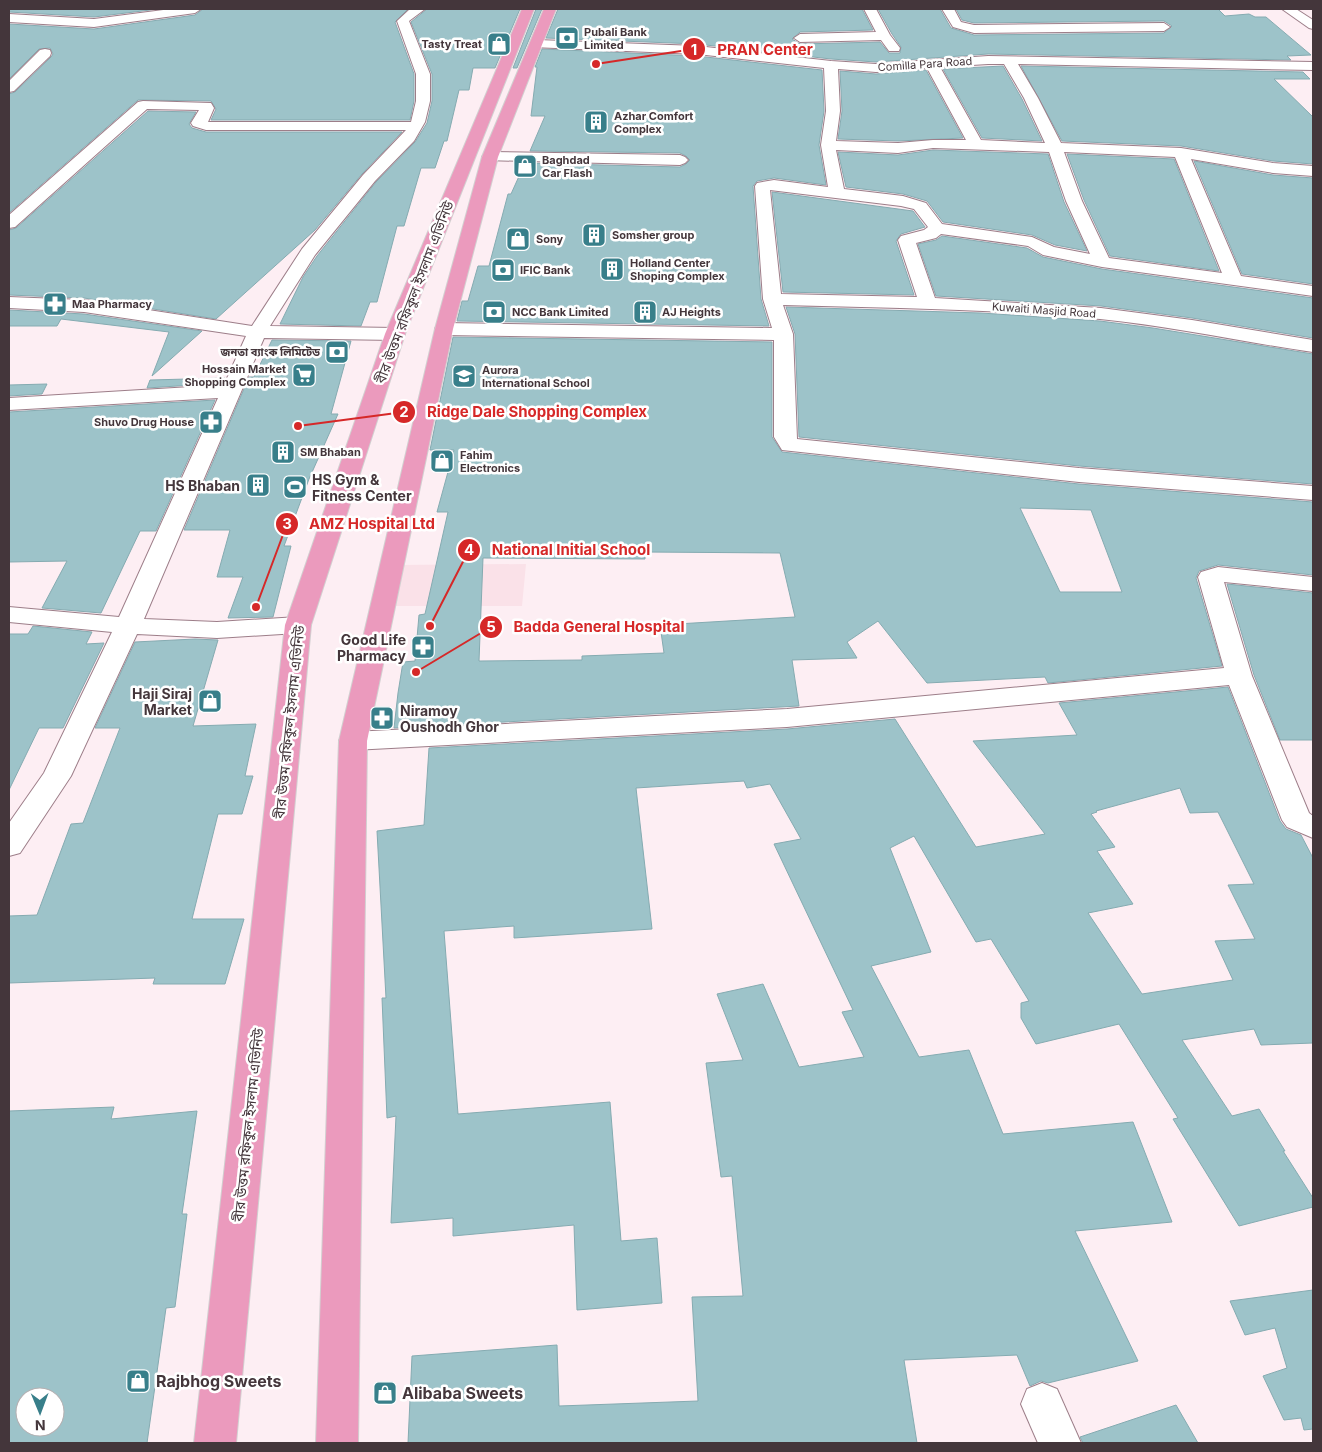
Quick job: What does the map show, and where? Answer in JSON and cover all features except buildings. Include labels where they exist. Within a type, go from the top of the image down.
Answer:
[{"type":"main road","name":"বীর উত্তম রফিকুল ইসলাম এভিনিউ","points":[[215,1443],[298,625],[395,334],[528,9]]},
{"type":"main road","name":"বীর উত্তম রফিকুল ইসলাম এভিনিউ","points":[[337,1443],[353,741],[444,328],[490,157],[550,9]]},
{"type":"street","points":[[9,18],[94,23],[195,9]]},
{"type":"street","points":[[9,845],[57,776],[128,626],[257,332],[308,253],[369,178],[409,138],[416,126],[422,109],[423,74],[403,21],[410,13],[419,9]]},
{"type":"street","points":[[870,9],[884,36],[910,66]]},
{"type":"street","points":[[948,9],[955,23],[961,28],[1164,27]]},
{"type":"street","points":[[1288,9],[1313,25]]},
{"type":"street","points":[[800,38],[884,36]]},
{"type":"street","name":"Comilla Para Road","points":[[537,44],[697,50],[831,65],[876,68],[1008,61],[1307,66]]},
{"type":"street","points":[[9,88],[45,53]]},
{"type":"street","points":[[1008,61],[1031,98],[1055,147],[1074,201],[1102,262]]},
{"type":"street","points":[[931,64],[976,144]]},
{"type":"street","points":[[831,65],[833,111],[828,145],[837,192]]},
{"type":"street","points":[[1307,66],[1313,75]]},
{"type":"street","points":[[9,223],[143,105],[206,106],[207,108],[198,123],[206,126],[416,126]]},
{"type":"street","points":[[828,145],[898,148],[933,144],[1055,147],[1181,154],[1274,168],[1313,171]]},
{"type":"street","points":[[1181,154],[1234,281]]},
{"type":"street","points":[[490,157],[680,160]]},
{"type":"street","points":[[1313,291],[1102,262],[1049,251],[1032,242],[937,228],[920,206],[903,202],[837,192],[774,185],[763,186],[772,300],[783,334],[785,437],[790,445],[1079,475],[1313,493]]},
{"type":"street","points":[[928,304],[907,240],[930,234],[937,228]]},
{"type":"street","name":"Kuwaiti Masjid Road","points":[[772,300],[928,304],[1072,311],[1183,324],[1313,346]]},
{"type":"street","points":[[9,302],[84,306],[257,332],[395,334]]},
{"type":"street","points":[[444,328],[783,334]]},
{"type":"street","points":[[9,404],[128,395],[230,391]]},
{"type":"street","points":[[1313,584],[1218,574],[1210,576],[1239,676],[1297,820],[1308,828],[1313,828]]},
{"type":"street","points":[[9,614],[128,626],[217,630],[298,625]]},
{"type":"street","points":[[353,741],[787,718],[1209,676],[1239,676]]},
{"type":"street","points":[[1042,1404],[1060,1443]]},
{"type":"shaded area","points":[[526,564],[522,606],[387,606],[396,565]]},
{"type":"place","name":"Pubali Bank Limited","points":[[567,38]]},
{"type":"place","name":"Tasty Treat","points":[[499,44]]},
{"type":"place","name":"PRAN Center","points":[[596,64]]},
{"type":"place","name":"Azhar Comfort Complex","points":[[596,122]]},
{"type":"place","name":"Baghdad Car Flash","points":[[525,166]]},
{"type":"place","name":"Somsher group","points":[[594,235]]},
{"type":"place","name":"Sony","points":[[518,239]]},
{"type":"place","name":"Holland Center Shoping Complex","points":[[612,269]]},
{"type":"place","name":"IFIC Bank","points":[[503,270]]},
{"type":"place","name":"Maa Pharmacy","points":[[55,304]]},
{"type":"place","name":"NCC Bank Limited","points":[[494,312]]},
{"type":"place","name":"AJ Heights","points":[[645,312]]},
{"type":"place","name":"জনতা ব্যাংক লিমিটেড","points":[[337,352]]},
{"type":"place","name":"Hossain Market Shopping Complex","points":[[304,375]]},
{"type":"place","name":"Aurora International School","points":[[464,376]]},
{"type":"place","name":"Shuvo Drug House","points":[[211,422]]},
{"type":"place","name":"Ridge Dale Shopping Complex","points":[[298,426]]},
{"type":"place","name":"SM Bhaban","points":[[283,452]]},
{"type":"place","name":"Fahim Electronics","points":[[442,461]]},
{"type":"place","name":"HS Bhaban","points":[[258,485]]},
{"type":"place","name":"HS Gym & Fitness Center","points":[[295,487]]},
{"type":"place","name":"AMZ Hospital Ltd","points":[[256,607]]},
{"type":"place","name":"National Initial School","points":[[430,626]]},
{"type":"place","name":"Good Life Pharmacy","points":[[423,647]]},
{"type":"place","name":"Badda General Hospital","points":[[416,672]]},
{"type":"place","name":"Haji Siraj Market","points":[[210,701]]},
{"type":"place","name":"Niramoy Oushodh Ghor","points":[[382,718]]},
{"type":"place","name":"Rajbhog Sweets","points":[[138,1381]]},
{"type":"place","name":"Alibaba Sweets","points":[[385,1393]]}]
